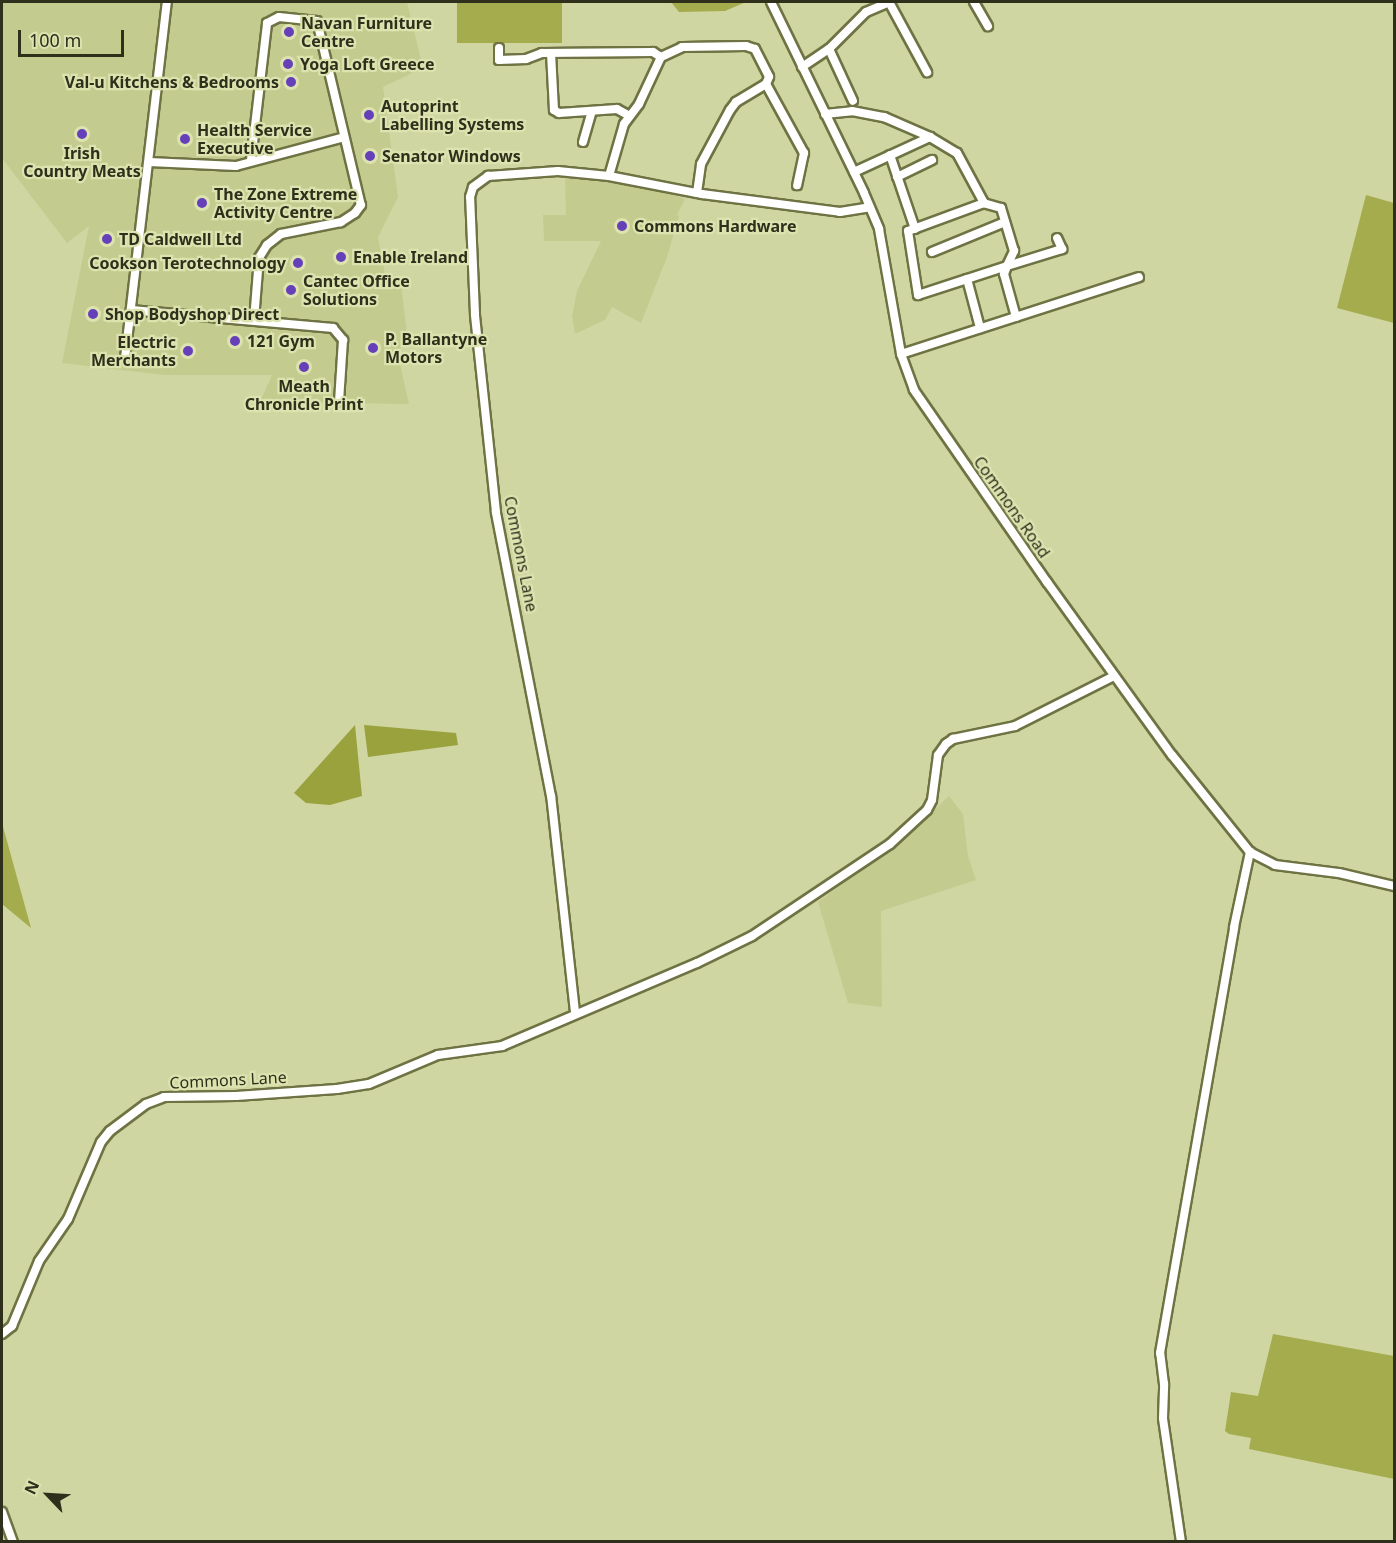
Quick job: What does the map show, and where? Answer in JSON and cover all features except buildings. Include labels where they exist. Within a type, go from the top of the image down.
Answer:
[{"type":"street","points":[[125,358],[166,2]]},
{"type":"street","name":"Commons Road","points":[[771,2],[870,207],[885,259],[901,354],[914,390],[1114,676],[1250,852],[1275,865],[1339,873],[1395,886]]},
{"type":"street","points":[[802,68],[829,48],[866,12],[890,2],[927,72]]},
{"type":"street","points":[[974,2],[988,26]]},
{"type":"street","points":[[251,160],[266,29],[269,21],[273,18],[310,20],[320,25],[344,137],[362,205],[341,222],[281,234],[267,245],[259,258],[254,320]]},
{"type":"street","points":[[609,176],[628,115],[639,104],[661,57],[682,47],[746,46],[755,49],[769,78],[766,84],[736,102],[730,110],[701,165],[697,193]]},
{"type":"street","points":[[499,48],[498,60],[526,59],[536,54],[551,53],[653,52],[661,57]]},
{"type":"street","points":[[829,48],[853,101]]},
{"type":"street","points":[[551,53],[554,111],[616,109],[628,115]]},
{"type":"street","points":[[766,84],[804,153],[797,186]]},
{"type":"street","points":[[583,142],[592,111]]},
{"type":"street","points":[[825,114],[852,111],[884,117],[930,137],[957,153],[984,203]]},
{"type":"street","points":[[149,162],[236,166],[251,160],[344,137]]},
{"type":"street","points":[[854,172],[930,137]]},
{"type":"street","points":[[890,156],[915,229]]},
{"type":"street","points":[[897,177],[932,160]]},
{"type":"street","name":"Commons Lane","points":[[575,1012],[551,796],[496,512],[475,314],[470,197],[473,188],[488,176],[558,171],[609,176],[697,193],[840,212],[870,207]]},
{"type":"street","points":[[1016,317],[1004,274],[1007,266],[1014,251],[1001,208],[984,203],[908,231],[918,295],[1007,266],[1062,249],[1057,238]]},
{"type":"street","points":[[932,252],[1005,222]]},
{"type":"street","points":[[901,354],[1139,277]]},
{"type":"street","points":[[967,279],[980,328]]},
{"type":"street","points":[[131,310],[333,328],[343,340],[339,402]]},
{"type":"street","name":"Commons Lane","points":[[2,1334],[12,1326],[39,1261],[68,1219],[101,1142],[110,1131],[146,1104],[164,1097],[236,1096],[337,1089],[369,1084],[448,1052],[502,1046],[575,1012],[649,984],[736,944],[890,844],[927,810],[935,788],[938,755],[953,739],[1015,726],[1114,676]]},
{"type":"street","points":[[1181,1542],[1163,1418],[1164,1384],[1160,1353],[1234,927],[1250,852]]},
{"type":"street","points":[[2,1512],[13,1542]]},
{"type":"shaded area","points":[[2,2],[407,2],[423,68],[383,87],[398,197],[378,237],[387,285],[401,284],[407,334],[398,355],[409,404],[260,402],[272,375],[164,375],[62,363],[89,226],[67,243],[2,158]]},
{"type":"shaded area","points":[[457,2],[562,2],[562,43],[457,43]]},
{"type":"shaded area","points":[[671,2],[746,2],[725,11],[679,12]]},
{"type":"shaded area","points":[[565,178],[660,190],[685,199],[677,215],[679,216],[667,257],[641,323],[612,307],[605,320],[575,334],[572,316],[577,291],[601,241],[544,241],[543,215],[566,215]]},
{"type":"shaded area","points":[[1366,195],[1394,203],[1394,323],[1337,308]]},
{"type":"shaded area","points":[[949,796],[963,814],[968,856],[976,880],[881,911],[882,1007],[848,1003],[818,902],[902,840]]},
{"type":"shaded area","points":[[2,823],[31,928],[2,904]]},
{"type":"shaded area","points":[[1273,1334],[1394,1356],[1394,1479],[1249,1449],[1251,1438],[1229,1434],[1225,1431],[1231,1392],[1258,1396]]},
{"type":"green space","points":[[355,725],[362,796],[330,805],[306,803],[294,793]]},
{"type":"green space","points":[[364,725],[456,733],[458,745],[368,757]]},
{"type":"place","name":"Navan Furniture Centre","points":[[289,32]]},
{"type":"place","name":"Yoga Loft Greece","points":[[288,64]]},
{"type":"place","name":"Val-u Kitchens & Bedrooms","points":[[291,82]]},
{"type":"place","name":"Autoprint Labelling Systems","points":[[369,115]]},
{"type":"place","name":"Irish Country Meats","points":[[82,134]]},
{"type":"place","name":"Health Service Executive","points":[[185,139]]},
{"type":"place","name":"Senator Windows","points":[[370,156]]},
{"type":"place","name":"The Zone Extreme Activity Centre","points":[[202,203]]},
{"type":"place","name":"Commons Hardware","points":[[622,226]]},
{"type":"place","name":"TD Caldwell Ltd","points":[[107,239]]},
{"type":"place","name":"Enable Ireland","points":[[341,257]]},
{"type":"place","name":"Cookson Terotechnology","points":[[298,263]]},
{"type":"place","name":"Cantec Office Solutions","points":[[291,290]]},
{"type":"place","name":"Shop Bodyshop Direct","points":[[93,314]]},
{"type":"place","name":"121 Gym","points":[[235,341]]},
{"type":"place","name":"P. Ballantyne Motors","points":[[373,348]]},
{"type":"place","name":"Electric Merchants","points":[[188,351]]},
{"type":"place","name":"Meath Chronicle Print","points":[[304,367]]}]
